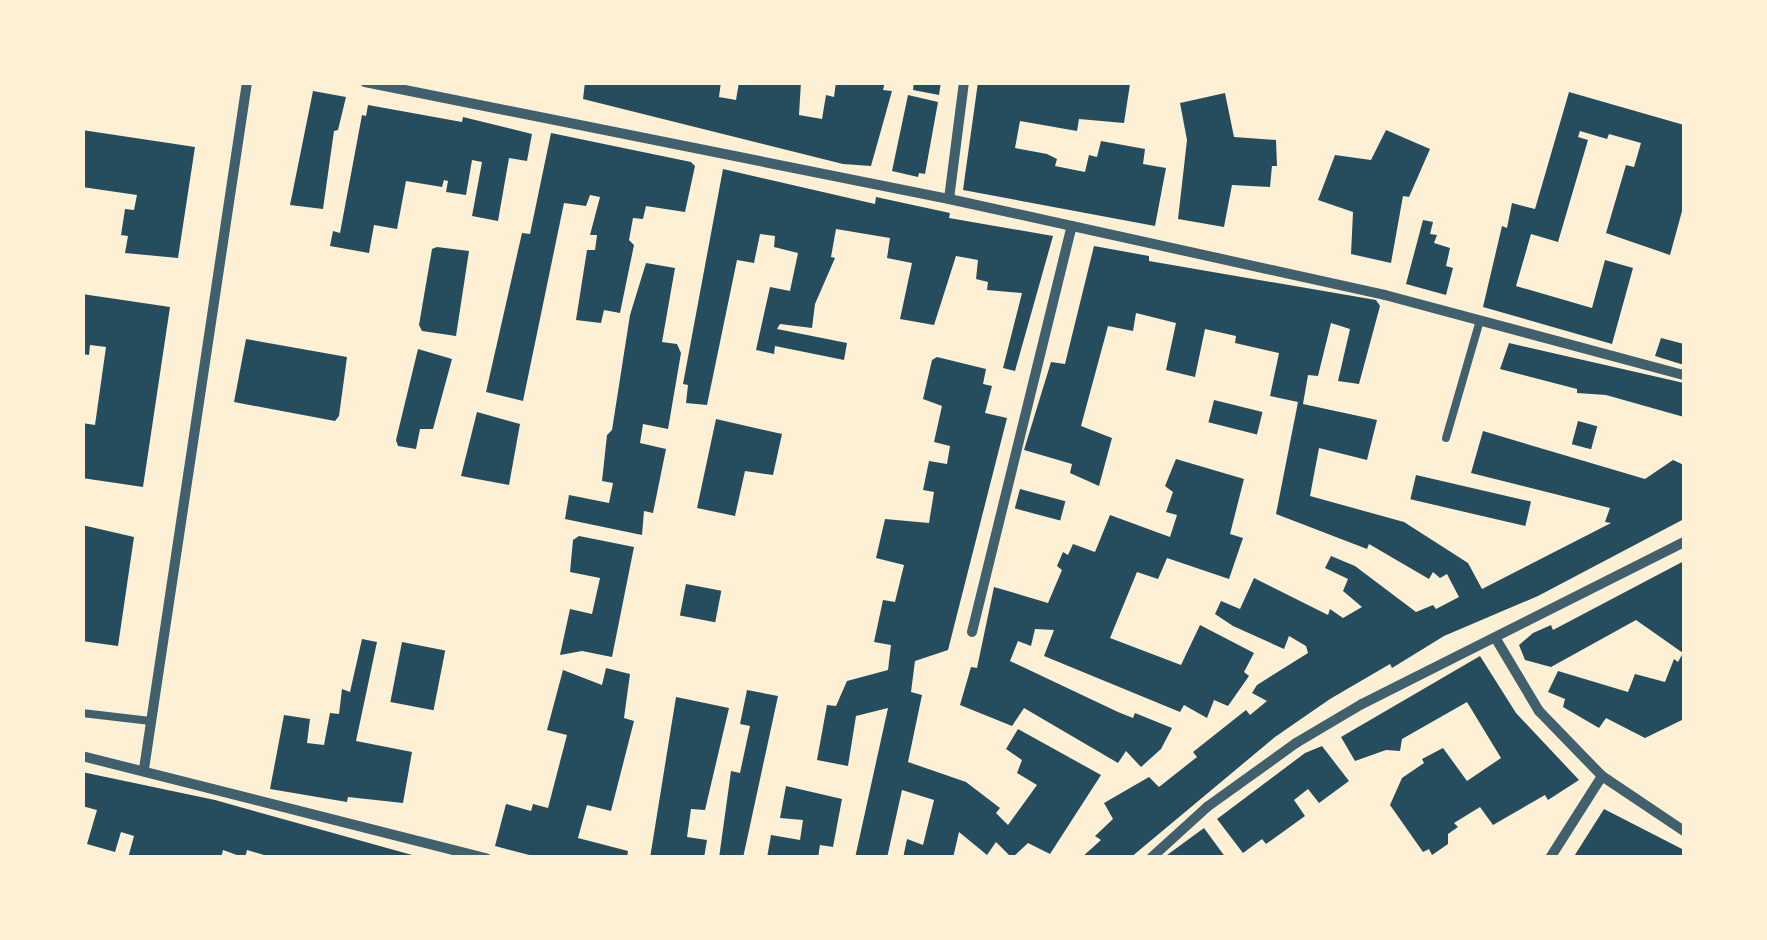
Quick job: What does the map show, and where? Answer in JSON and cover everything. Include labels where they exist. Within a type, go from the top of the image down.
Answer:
[{"type":"street","points":[[144,769],[247,82]]},
{"type":"street","points":[[365,82],[950,199],[1385,295],[1684,375]]},
{"type":"street","points":[[950,199],[964,82]]},
{"type":"street","points":[[972,632],[1072,226]]},
{"type":"street","points":[[1152,858],[1207,807],[1296,743],[1362,704],[1684,542]]},
{"type":"street","points":[[1496,638],[1539,711],[1602,776],[1684,831]]},
{"type":"street","points":[[82,756],[486,858]]},
{"type":"street","points":[[1550,858],[1602,776]]},
{"type":"lane","points":[[1446,438],[1480,320]]},
{"type":"lane","points":[[82,713],[151,721]]},
{"type":"building","points":[[585,82],[721,82],[719,97],[736,100],[739,82],[801,82],[799,115],[822,119],[826,95],[834,97],[836,82],[885,82],[883,90],[892,91],[871,166],[843,164],[583,99]]},
{"type":"building","points":[[914,82],[941,82],[939,95],[913,90]]},
{"type":"building","points":[[978,82],[1130,84],[1124,123],[1079,119],[1077,131],[1020,121],[1015,148],[1047,154],[1057,159],[1055,166],[1085,172],[1089,155],[1097,157],[1101,141],[1145,149],[1143,164],[1166,168],[1155,226],[963,190]]},
{"type":"building","points":[[313,91],[346,97],[338,130],[334,131],[323,209],[290,205]]},
{"type":"building","points":[[1569,92],[1684,125],[1684,204],[1670,255],[1606,233],[1626,165],[1634,167],[1641,143],[1609,134],[1607,139],[1580,131],[1578,137],[1588,140],[1558,242],[1531,234],[1516,286],[1592,308],[1605,260],[1633,268],[1612,344],[1483,307],[1502,226],[1507,228],[1512,203],[1535,209]]},
{"type":"building","points":[[1225,93],[1234,137],[1276,140],[1277,166],[1272,166],[1270,187],[1232,185],[1224,227],[1178,219],[1187,140],[1180,103]]},
{"type":"building","points":[[908,95],[938,102],[925,174],[919,173],[918,177],[892,171]]},
{"type":"building","points":[[368,105],[462,122],[463,117],[532,134],[527,161],[509,158],[498,221],[472,216],[482,162],[472,160],[466,195],[446,192],[448,181],[444,180],[442,187],[406,181],[397,229],[374,225],[369,253],[330,246],[333,231],[340,233],[362,115],[366,116]]},
{"type":"building","points":[[82,130],[195,147],[178,258],[125,253],[128,236],[121,235],[125,209],[134,210],[137,195],[82,187]]},
{"type":"building","points":[[1386,130],[1430,149],[1409,197],[1403,196],[1391,263],[1351,254],[1353,212],[1318,200],[1335,155],[1371,160]]},
{"type":"building","points":[[551,133],[691,162],[695,166],[685,212],[646,206],[643,219],[633,218],[629,240],[634,245],[620,313],[604,310],[601,323],[576,320],[587,250],[595,250],[597,235],[590,235],[600,197],[590,195],[586,206],[564,203],[523,401],[486,392],[522,233],[530,234]]},
{"type":"building","points":[[723,169],[875,204],[876,197],[950,213],[949,218],[1053,236],[1015,371],[1003,368],[1022,293],[987,290],[988,282],[976,279],[978,260],[956,256],[934,325],[900,319],[912,263],[887,258],[890,238],[836,229],[831,257],[835,258],[815,304],[812,328],[780,324],[777,329],[847,343],[844,360],[775,346],[774,354],[756,350],[770,287],[790,291],[798,253],[774,247],[775,236],[760,234],[754,263],[737,260],[707,405],[686,403],[688,385],[683,384]]},
{"type":"building","points":[[1423,220],[1433,222],[1430,234],[1437,235],[1434,243],[1450,248],[1446,266],[1453,268],[1446,295],[1406,284]]},
{"type":"building","points":[[1094,246],[1149,256],[1149,261],[1376,300],[1380,306],[1359,384],[1338,381],[1350,329],[1331,323],[1318,376],[1308,375],[1303,404],[1377,420],[1367,460],[1319,448],[1310,496],[1404,522],[1468,563],[1482,589],[1611,523],[1605,522],[1610,508],[1471,473],[1483,431],[1645,479],[1673,460],[1684,465],[1684,519],[1538,596],[1444,636],[1330,699],[1275,737],[1130,858],[1081,858],[1101,840],[1095,836],[1113,819],[1104,803],[1149,777],[1159,787],[1197,757],[1193,752],[1246,710],[1250,715],[1267,701],[1252,693],[1257,685],[1308,653],[1306,646],[1289,636],[1284,649],[1215,614],[1221,601],[1240,609],[1254,578],[1328,615],[1330,609],[1343,618],[1362,607],[1343,591],[1348,579],[1325,568],[1331,556],[1355,566],[1416,612],[1433,605],[1436,609],[1459,597],[1447,574],[1440,578],[1433,572],[1429,579],[1369,544],[1367,549],[1276,514],[1298,402],[1270,396],[1279,353],[1235,343],[1236,336],[1205,329],[1195,377],[1166,370],[1176,323],[1136,313],[1133,331],[1108,326],[1081,426],[1112,438],[1099,486],[1070,473],[1072,464],[1024,450],[1051,362],[1065,364]]},
{"type":"building","points":[[432,249],[469,251],[456,336],[422,331],[419,325]]},
{"type":"building","points":[[646,263],[675,268],[662,342],[677,344],[681,353],[668,429],[643,424],[640,443],[666,449],[653,513],[644,511],[642,535],[565,519],[569,495],[609,503],[613,483],[602,481],[607,435],[612,430],[630,315]]},
{"type":"building","points":[[82,294],[170,307],[143,487],[82,478],[82,423],[95,425],[106,347],[90,345],[89,355],[82,354]]},
{"type":"building","points":[[1661,338],[1684,344],[1684,365],[1655,356]]},
{"type":"building","points":[[246,339],[347,357],[339,416],[335,421],[234,402]]},
{"type":"building","points":[[1509,343],[1684,383],[1684,417],[1606,395],[1577,393],[1577,389],[1500,369]]},
{"type":"building","points":[[418,349],[452,359],[433,429],[420,429],[416,449],[398,446],[396,440]]},
{"type":"building","points":[[937,357],[986,369],[983,384],[992,386],[985,413],[1007,418],[948,650],[915,661],[911,692],[922,695],[908,762],[966,782],[1000,808],[996,813],[1008,825],[1037,785],[1017,773],[1022,760],[1006,749],[1018,729],[1101,775],[1050,854],[1028,843],[1012,858],[996,842],[987,855],[959,832],[953,858],[903,858],[907,839],[923,845],[934,800],[902,790],[887,858],[855,858],[888,708],[856,716],[848,766],[817,760],[827,705],[836,706],[847,681],[888,670],[891,645],[874,642],[883,600],[895,602],[904,565],[876,558],[885,519],[929,523],[934,492],[923,490],[929,461],[947,464],[950,446],[934,442],[942,406],[923,399],[932,360]]},
{"type":"building","points":[[1214,400],[1263,412],[1257,434],[1208,422]]},
{"type":"building","points":[[477,412],[520,424],[509,485],[461,476]]},
{"type":"building","points":[[716,419],[782,434],[773,475],[745,471],[735,516],[697,508]]},
{"type":"building","points":[[1578,421],[1597,426],[1591,449],[1572,444]]},
{"type":"building","points":[[1176,459],[1244,479],[1230,534],[1243,538],[1229,579],[1167,558],[1158,579],[1137,572],[1110,638],[1181,665],[1200,625],[1254,653],[1244,672],[1249,676],[1228,706],[1214,700],[1207,718],[1184,705],[1180,712],[1044,656],[1054,630],[1035,629],[1031,646],[1018,641],[1010,661],[1118,712],[1133,718],[1135,713],[1172,728],[1161,749],[1141,767],[1126,751],[1118,763],[1024,708],[1012,726],[960,705],[971,667],[977,668],[994,587],[1048,603],[1062,570],[1057,566],[1063,552],[1068,555],[1073,544],[1095,552],[1110,515],[1170,537],[1177,515],[1166,512],[1173,492],[1165,486]]},
{"type":"building","points":[[1416,475],[1531,502],[1525,526],[1410,499]]},
{"type":"building","points":[[1020,489],[1065,501],[1060,520],[1015,508]]},
{"type":"building","points":[[82,525],[134,537],[118,646],[82,641]]},
{"type":"building","points":[[579,536],[634,547],[612,657],[582,651],[560,655],[570,609],[592,614],[600,578],[570,572],[573,540]]},
{"type":"building","points":[[1684,561],[1684,719],[1645,738],[1606,718],[1599,728],[1563,707],[1565,699],[1548,692],[1558,671],[1628,692],[1635,674],[1665,682],[1674,659],[1678,662],[1683,653],[1636,620],[1551,667],[1525,660],[1519,645],[1533,633],[1551,625],[1553,630]]},
{"type":"building","points":[[686,584],[721,591],[715,622],[680,615]]},
{"type":"building","points":[[362,639],[377,642],[356,741],[412,752],[403,803],[348,797],[347,802],[270,789],[284,715],[310,719],[307,743],[324,745],[330,713],[339,714],[342,689],[350,692]]},
{"type":"building","points":[[402,642],[445,650],[434,710],[390,702]]},
{"type":"building","points":[[1480,656],[1516,713],[1579,780],[1548,800],[1545,795],[1493,825],[1480,807],[1454,823],[1458,827],[1448,834],[1448,844],[1432,855],[1429,849],[1423,852],[1390,805],[1402,778],[1424,763],[1422,759],[1443,748],[1467,781],[1501,758],[1467,702],[1402,739],[1400,751],[1386,750],[1355,761],[1341,737]]},
{"type":"building","points":[[606,668],[630,674],[624,718],[634,721],[611,811],[587,805],[578,838],[628,851],[627,858],[541,858],[495,846],[506,804],[531,811],[533,804],[548,808],[567,735],[547,730],[563,670],[602,685]]},
{"type":"building","points":[[747,690],[778,696],[743,858],[719,858],[731,771],[740,773],[750,726],[740,724]]},
{"type":"building","points":[[676,697],[729,708],[705,810],[691,809],[687,837],[707,840],[704,858],[650,858]]},
{"type":"building","points":[[1322,746],[1349,781],[1319,803],[1308,789],[1294,800],[1305,816],[1266,844],[1262,839],[1243,853],[1217,819],[1305,753]]},
{"type":"building","points":[[82,772],[215,800],[423,858],[274,858],[247,850],[245,858],[223,850],[221,858],[128,858],[134,836],[121,832],[115,852],[87,844],[97,810],[82,806]]},
{"type":"building","points":[[786,786],[842,799],[833,847],[820,845],[818,858],[767,858],[771,835],[800,840],[803,820],[780,818]]},
{"type":"building","points":[[1604,809],[1684,850],[1684,858],[1573,858]]},
{"type":"building","points":[[1204,828],[1226,858],[1163,858]]}]
